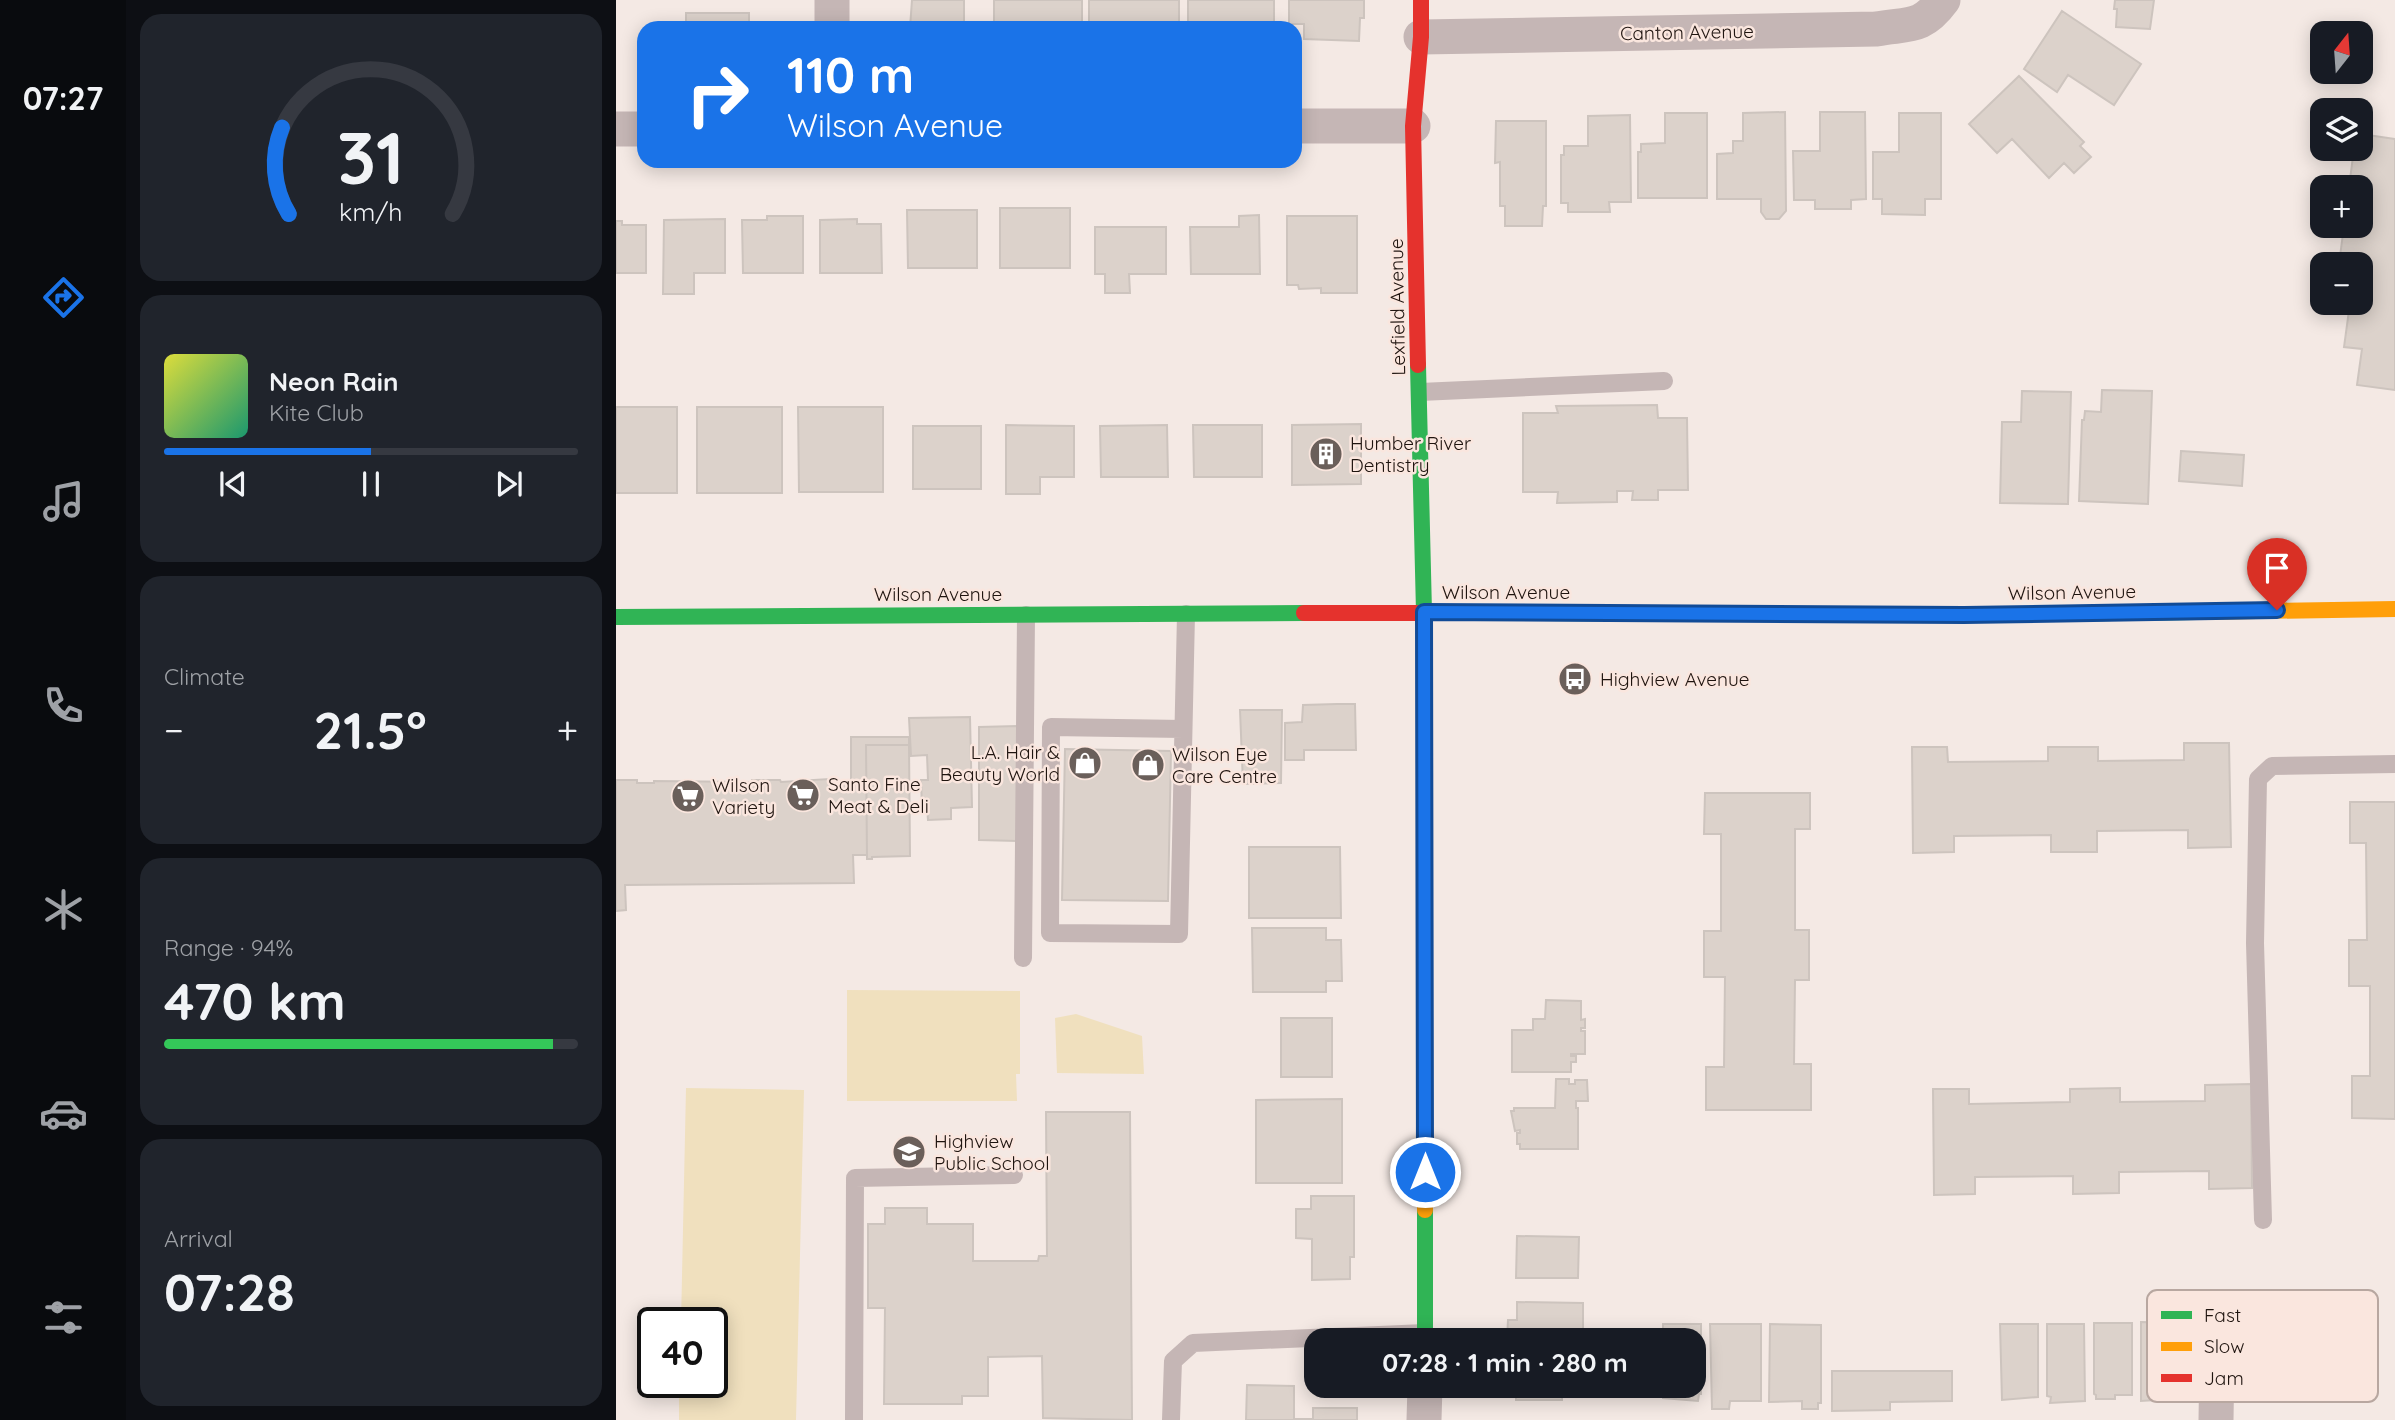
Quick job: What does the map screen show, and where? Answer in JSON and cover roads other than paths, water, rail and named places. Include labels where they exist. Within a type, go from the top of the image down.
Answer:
[{"type":"main road","name":"Lexfield Avenue","points":[[1421,0],[1421,37],[1413,126],[1424,612]]},
{"type":"main road","name":"Wilson Avenue","points":[[616,617],[1424,612],[1964,615],[2395,609]]},
{"type":"main road","points":[[1424,612],[1425,1328]]},
{"type":"street","points":[[832,0],[832,21]]},
{"type":"street","name":"Canton Avenue","points":[[1421,37],[1876,29],[1914,25],[1936,10],[1943,0]]},
{"type":"street","points":[[1302,126],[1413,126]]},
{"type":"street","points":[[616,129],[637,129]]},
{"type":"street","points":[[1424,1420],[1425,1398]]},
{"type":"street","points":[[2216,1402],[2216,1420]]},
{"type":"lane","points":[[1420,392],[1664,381]]},
{"type":"lane","points":[[1183,729],[1051,727],[1050,933],[1179,934],[1186,614]]},
{"type":"lane","points":[[1023,957],[1026,615]]},
{"type":"lane","points":[[2263,1220],[2255,943],[2258,779],[2272,766],[2395,764]]},
{"type":"lane","points":[[855,1420],[855,1178],[1014,1175]]},
{"type":"lane","points":[[1171,1420],[1173,1362],[1194,1343],[1304,1340]]},
{"type":"place","name":"Humber River Dentistry","points":[[1326,454]]},
{"type":"place","name":"Highview Avenue","points":[[1575,679]]},
{"type":"place","name":"L.A. Hair & Beauty World","points":[[1085,763]]},
{"type":"place","name":"Wilson Eye Care Centre","points":[[1148,765]]},
{"type":"place","name":"Santo Fine Meat & Deli","points":[[803,795]]},
{"type":"place","name":"Wilson Variety","points":[[688,796]]},
{"type":"place","name":"Highview Public School","points":[[909,1152]]}]
